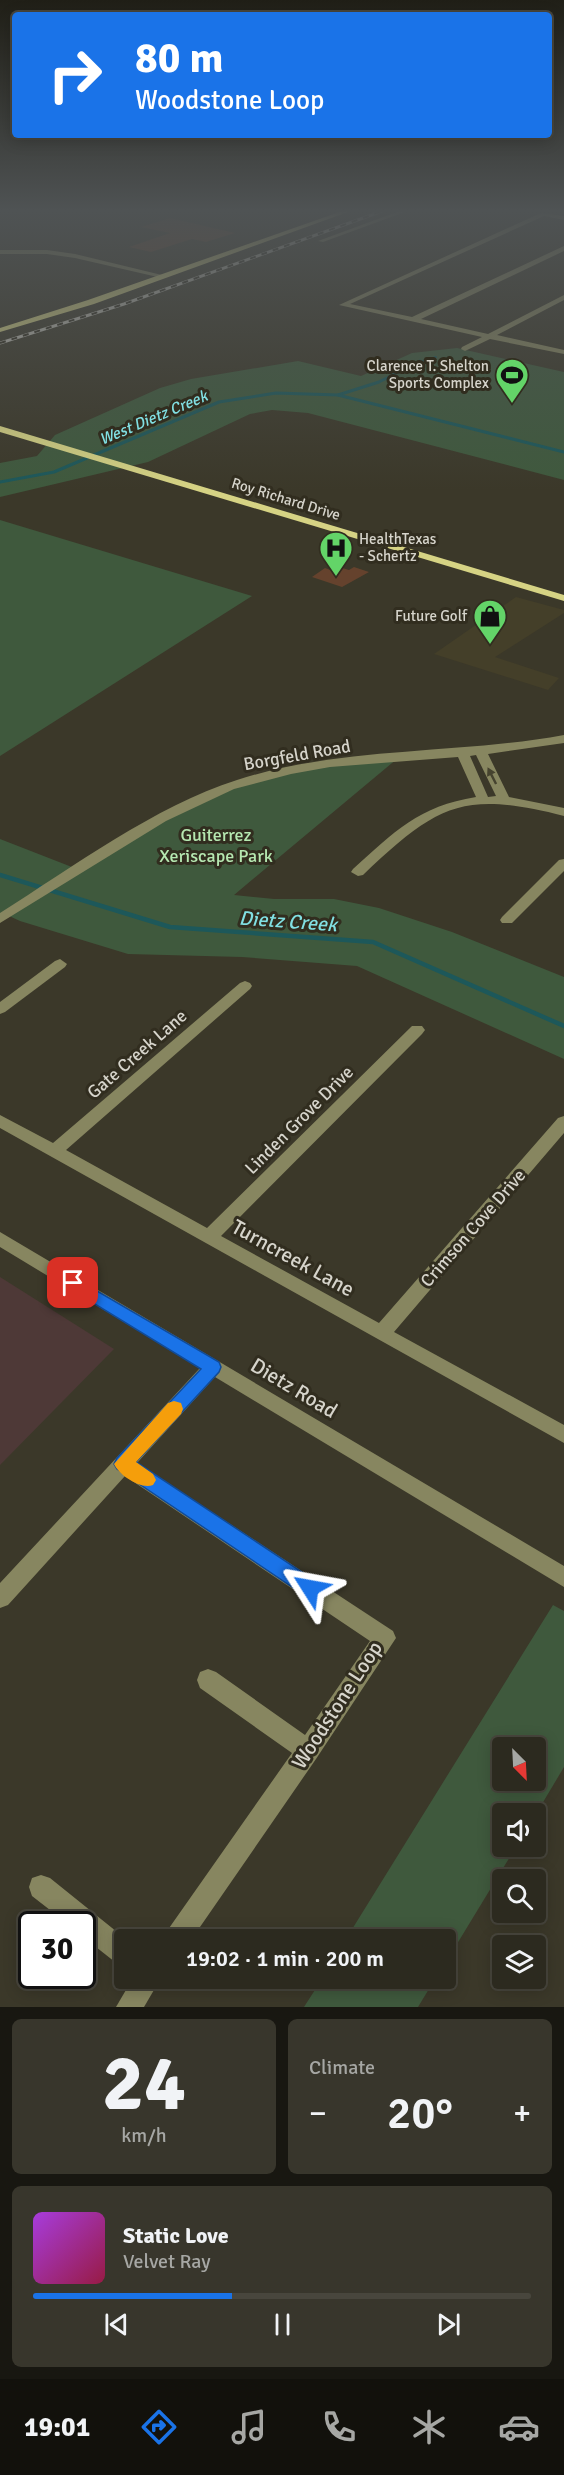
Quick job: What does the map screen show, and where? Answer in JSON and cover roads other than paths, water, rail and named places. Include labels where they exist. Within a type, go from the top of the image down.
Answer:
[{"type":"main road","points":[[0,330],[82,303]]},
{"type":"main road","name":"Roy Richard Drive","points":[[0,429],[564,598]]},
{"type":"street","points":[[348,303],[343,305],[564,352]]},
{"type":"street","points":[[413,320],[449,303]]},
{"type":"street","points":[[465,349],[553,303]]},
{"type":"street","name":"Borgfeld Road","points":[[3,917],[185,805],[253,779],[328,765],[480,751],[564,740]]},
{"type":"street","points":[[480,751],[493,801]]},
{"type":"street","points":[[462,752],[493,801]]},
{"type":"street","points":[[358,872],[423,816],[457,804],[493,801],[532,803],[564,812]]},
{"type":"street","points":[[507,920],[564,863]]},
{"type":"street","points":[[0,1009],[60,964]]},
{"type":"street","name":"Gate Creek Lane","points":[[54,1152],[245,986]]},
{"type":"street","name":"Linden Grove Drive","points":[[209,1237],[417,1030]]},
{"type":"street","name":"Turncreek Lane","points":[[0,1121],[564,1435]]},
{"type":"street","name":"Crimson Cove Drive","points":[[382,1334],[564,1122]]},
{"type":"street","name":"Dietz Road","points":[[0,1239],[564,1577]]},
{"type":"street","points":[[0,1598],[213,1367]]},
{"type":"street","name":"Woodstone Loop","points":[[123,1464],[386,1638],[184,1929]]},
{"type":"street","points":[[208,1680],[308,1751]]},
{"type":"street","points":[[41,1887],[114,1945]]},
{"type":"street","points":[[129,2007],[141,1989]]},
{"type":"waterway","points":[[417,363],[436,357]]},
{"type":"waterway","points":[[338,395],[379,382],[420,361]]},
{"type":"waterway","name":"West Dietz Creek","points":[[0,482],[54,472],[219,402],[276,393],[338,395]]},
{"type":"waterway","name":"West Dietz Creek","points":[[338,395],[564,452]]},
{"type":"waterway","name":"Dietz Creek","points":[[0,875],[170,927],[373,942],[564,1026]]},
{"type":"railway","points":[[0,343],[128,303]]},
{"type":"place","name":"Clarence T. Shelton Sports Complex","points":[[512,404]]},
{"type":"place","name":"HealthTexas - Schertz","points":[[336,577]]},
{"type":"place","name":"Future Golf","points":[[490,645]]},
{"type":"park label","name":"Guiterrez Xeriscape Park","points":[[216,845]]}]
